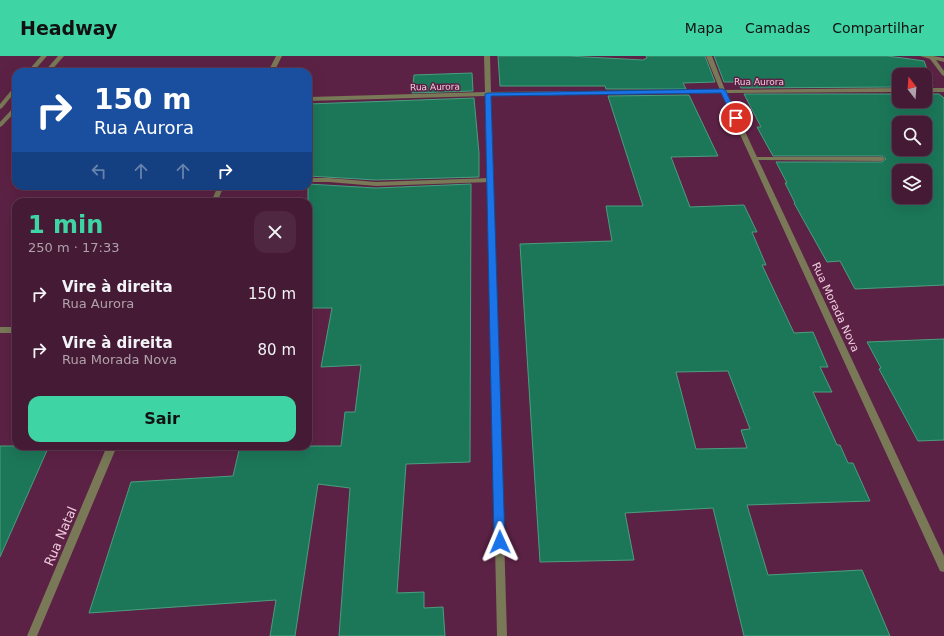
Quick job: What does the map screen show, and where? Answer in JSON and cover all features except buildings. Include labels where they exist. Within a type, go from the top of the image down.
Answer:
[{"type":"street","points":[[34,68],[44,56]]},
{"type":"street","points":[[50,68],[61,56]]},
{"type":"street","points":[[273,68],[279,56]]},
{"type":"street","points":[[487,56],[502,636]]},
{"type":"street","name":"Rua Morada Nova","points":[[709,56],[723,91],[944,567]]},
{"type":"street","points":[[923,56],[944,60]]},
{"type":"street","points":[[930,57],[944,74]]},
{"type":"street","name":"Rua Aurora","points":[[312,99],[488,94],[892,90]]},
{"type":"street","points":[[932,90],[944,90]]},
{"type":"street","points":[[0,107],[12,93]]},
{"type":"street","points":[[0,110],[12,109]]},
{"type":"street","points":[[0,125],[12,112]]},
{"type":"street","points":[[755,159],[882,158]]},
{"type":"street","points":[[312,180],[376,184],[490,180]]},
{"type":"street","points":[[0,330],[12,330]]},
{"type":"street","name":"Rua Natal","points":[[32,636],[110,450]]},
{"type":"route","points":[[500,542],[488,94],[723,91],[736,118]]}]
